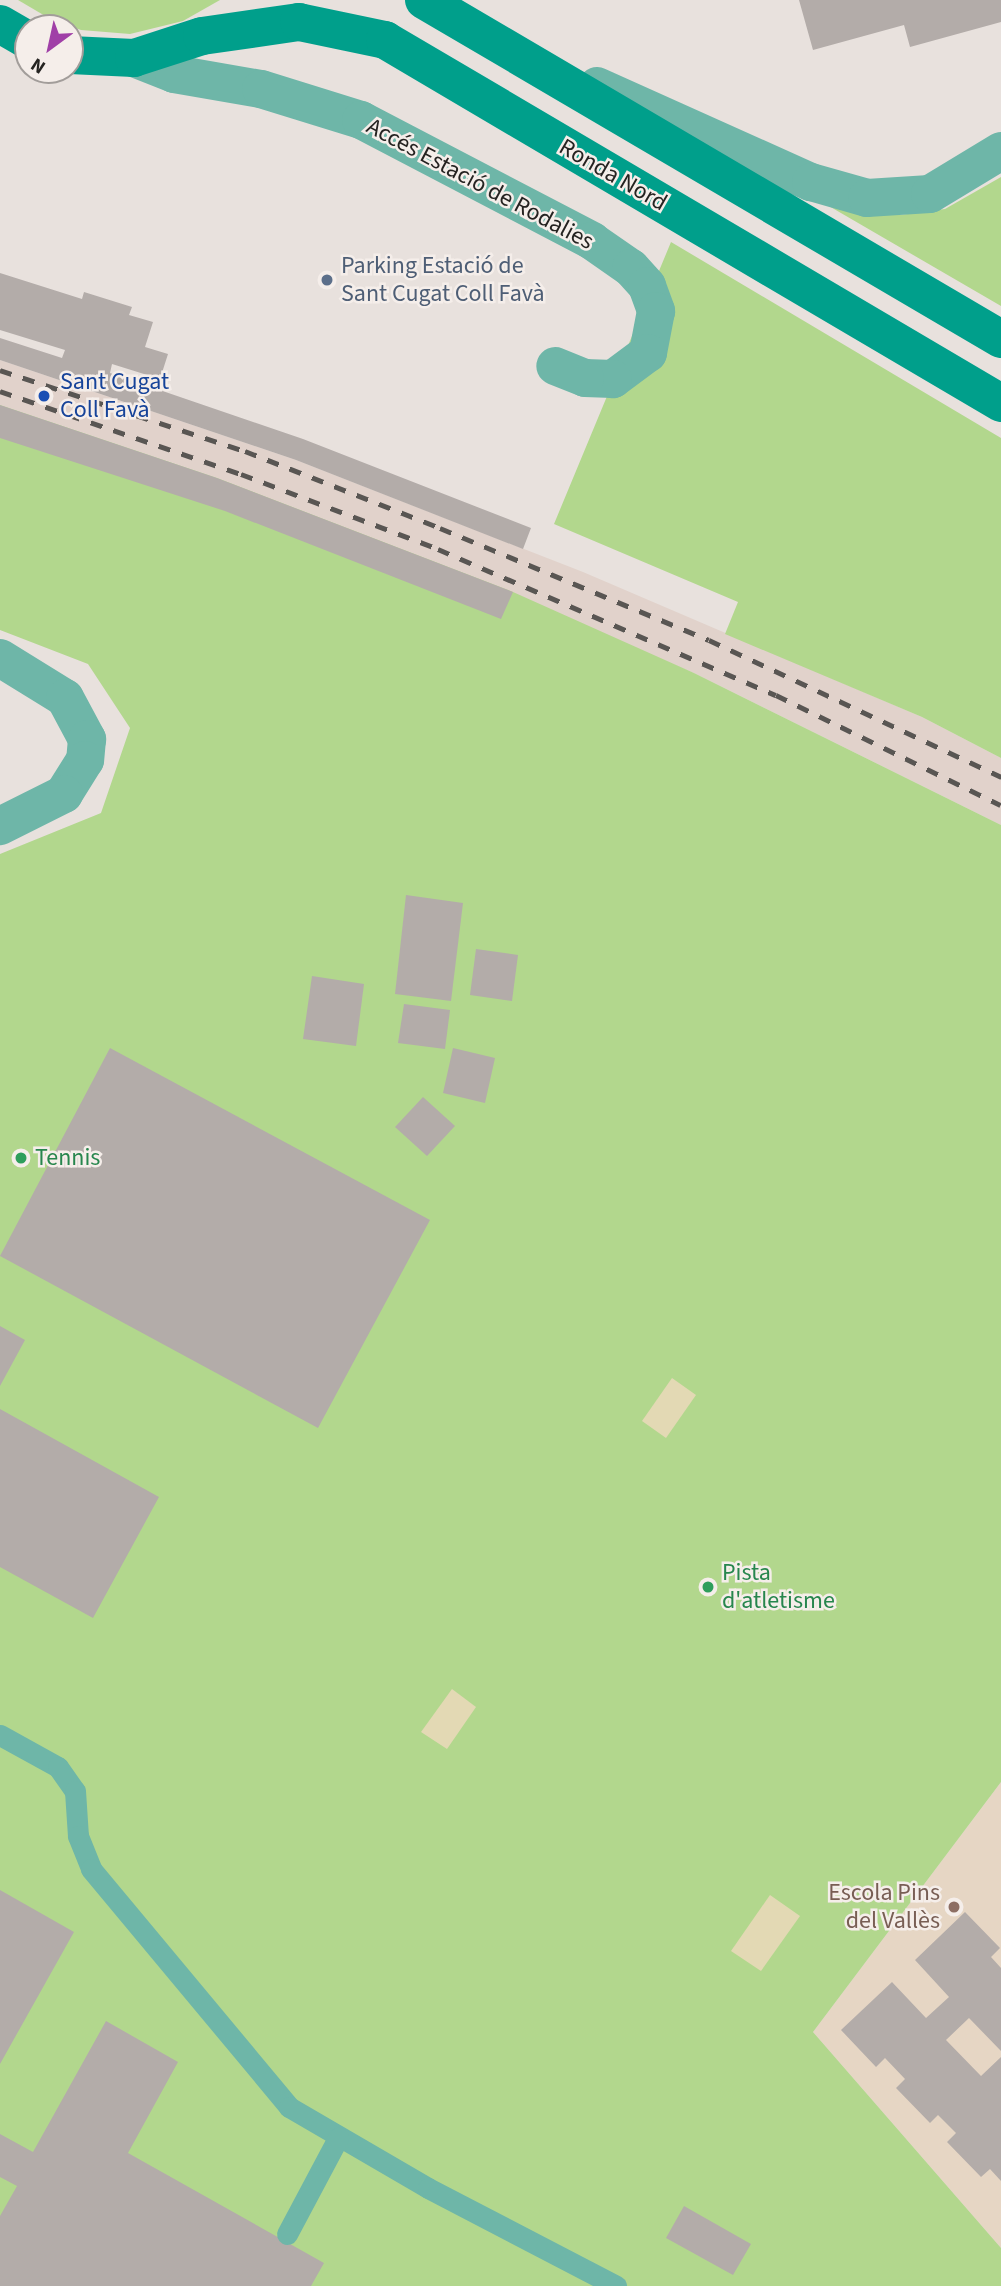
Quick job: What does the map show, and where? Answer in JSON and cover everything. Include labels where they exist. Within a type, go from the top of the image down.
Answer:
[{"type":"main road","name":"Ronda Nord","points":[[202,36],[252,0]]},
{"type":"main road","points":[[424,0],[1001,340]]},
{"type":"main road","name":"Ronda Nord","points":[[84,56],[134,58],[202,36],[299,22],[385,40],[1001,403]]},
{"type":"street","points":[[483,34],[811,182],[867,198],[930,194],[1001,151]]},
{"type":"street","name":"Accés Estació de Rodalies","points":[[134,58],[174,74],[261,89],[361,120],[592,241],[631,268],[647,286],[656,311],[648,353],[613,379],[585,378],[555,366]]},
{"type":"street","points":[[0,658],[65,698],[87,739],[85,760],[64,793],[0,826]]},
{"type":"lane","points":[[0,1735],[58,1767],[75,1791],[78,1836],[91,1869],[289,2106],[338,2138],[616,2286]]},
{"type":"lane","points":[[287,2234],[338,2138]]},
{"type":"shaded area","points":[[0,360],[296,460],[583,572],[922,717],[1001,758],[1001,825],[694,673],[217,478],[0,405]]},
{"type":"shaded area","name":"Escola Pins del Vallès","points":[[1001,1782],[1001,2248],[813,2032]]},
{"type":"green space","points":[[18,0],[220,0],[183,21],[130,34],[84,30],[84,14],[42,14]]},
{"type":"green space","points":[[1001,177],[1001,306],[822,202],[900,215],[945,209]]},
{"type":"green space","points":[[671,242],[1001,438],[1001,758],[922,717],[725,634],[738,602],[554,524]]},
{"type":"green space","points":[[0,405],[217,478],[513,592],[694,673],[1001,825],[1001,1782],[813,2032],[1001,2248],[1001,2286],[0,2286],[0,854],[101,813],[130,728],[88,664],[0,630]]},
{"type":"sand","points":[[672,1378],[696,1395],[666,1438],[642,1421]]},
{"type":"sand","points":[[452,1689],[476,1707],[447,1749],[421,1732]]},
{"type":"sand","points":[[770,1895],[800,1916],[761,1971],[731,1951]]},
{"type":"building","points":[[799,0],[1001,0],[1001,22],[910,47],[904,25],[813,50]]},
{"type":"building","points":[[0,273],[82,299],[84,292],[132,307],[129,315],[153,322],[145,347],[168,354],[160,379],[112,364],[110,373],[303,439],[531,528],[523,549],[296,460],[0,360],[0,338],[62,358],[65,350],[0,330]]},
{"type":"building","points":[[0,405],[217,478],[513,592],[501,619],[225,511],[0,438]]},
{"type":"building","points":[[406,895],[463,903],[451,1001],[395,994]]},
{"type":"building","points":[[476,949],[518,955],[512,1001],[470,995]]},
{"type":"building","points":[[312,976],[364,984],[356,1046],[303,1039]]},
{"type":"building","points":[[404,1004],[450,1010],[445,1049],[398,1043]]},
{"type":"building","points":[[110,1048],[430,1220],[318,1428],[0,1256]]},
{"type":"building","points":[[453,1048],[495,1058],[485,1103],[443,1093]]},
{"type":"building","points":[[423,1097],[455,1126],[427,1156],[395,1127]]},
{"type":"building","points":[[0,1326],[25,1340],[0,1386]]},
{"type":"building","points":[[0,1409],[159,1497],[93,1618],[0,1567]]},
{"type":"building","points":[[0,1890],[74,1932],[0,2064]]},
{"type":"building","points":[[965,1912],[1000,1948],[991,1957],[1001,1968],[1001,2051],[969,2018],[946,2040],[981,2076],[1001,2057],[1001,2181],[990,2169],[981,2177],[947,2142],[956,2133],[938,2115],[930,2123],[896,2088],[905,2079],[885,2058],[876,2067],[841,2030],[892,1982],[926,2018],[949,1997],[915,1960]]},
{"type":"building","points":[[106,2021],[178,2062],[128,2153],[324,2263],[311,2286],[0,2286],[0,2216],[17,2186],[0,2177],[0,2134],[33,2152]]},
{"type":"building","points":[[684,2206],[751,2244],[733,2275],[666,2238]]},
{"type":"railway","points":[[0,370],[245,451],[440,528],[709,640],[1001,777]]},
{"type":"railway","points":[[0,391],[241,474],[438,549],[776,695],[1001,805]]},
{"type":"place","name":"Parking Estació de Sant Cugat Coll Favà","points":[[327,280]]},
{"type":"place","name":"Sant Cugat Coll Favà","points":[[44,396]]},
{"type":"place","name":"Tennis","points":[[21,1158]]},
{"type":"place","name":"Pista d'atletisme","points":[[708,1587]]},
{"type":"place","name":"Escola Pins del Vallès","points":[[954,1907]]}]
